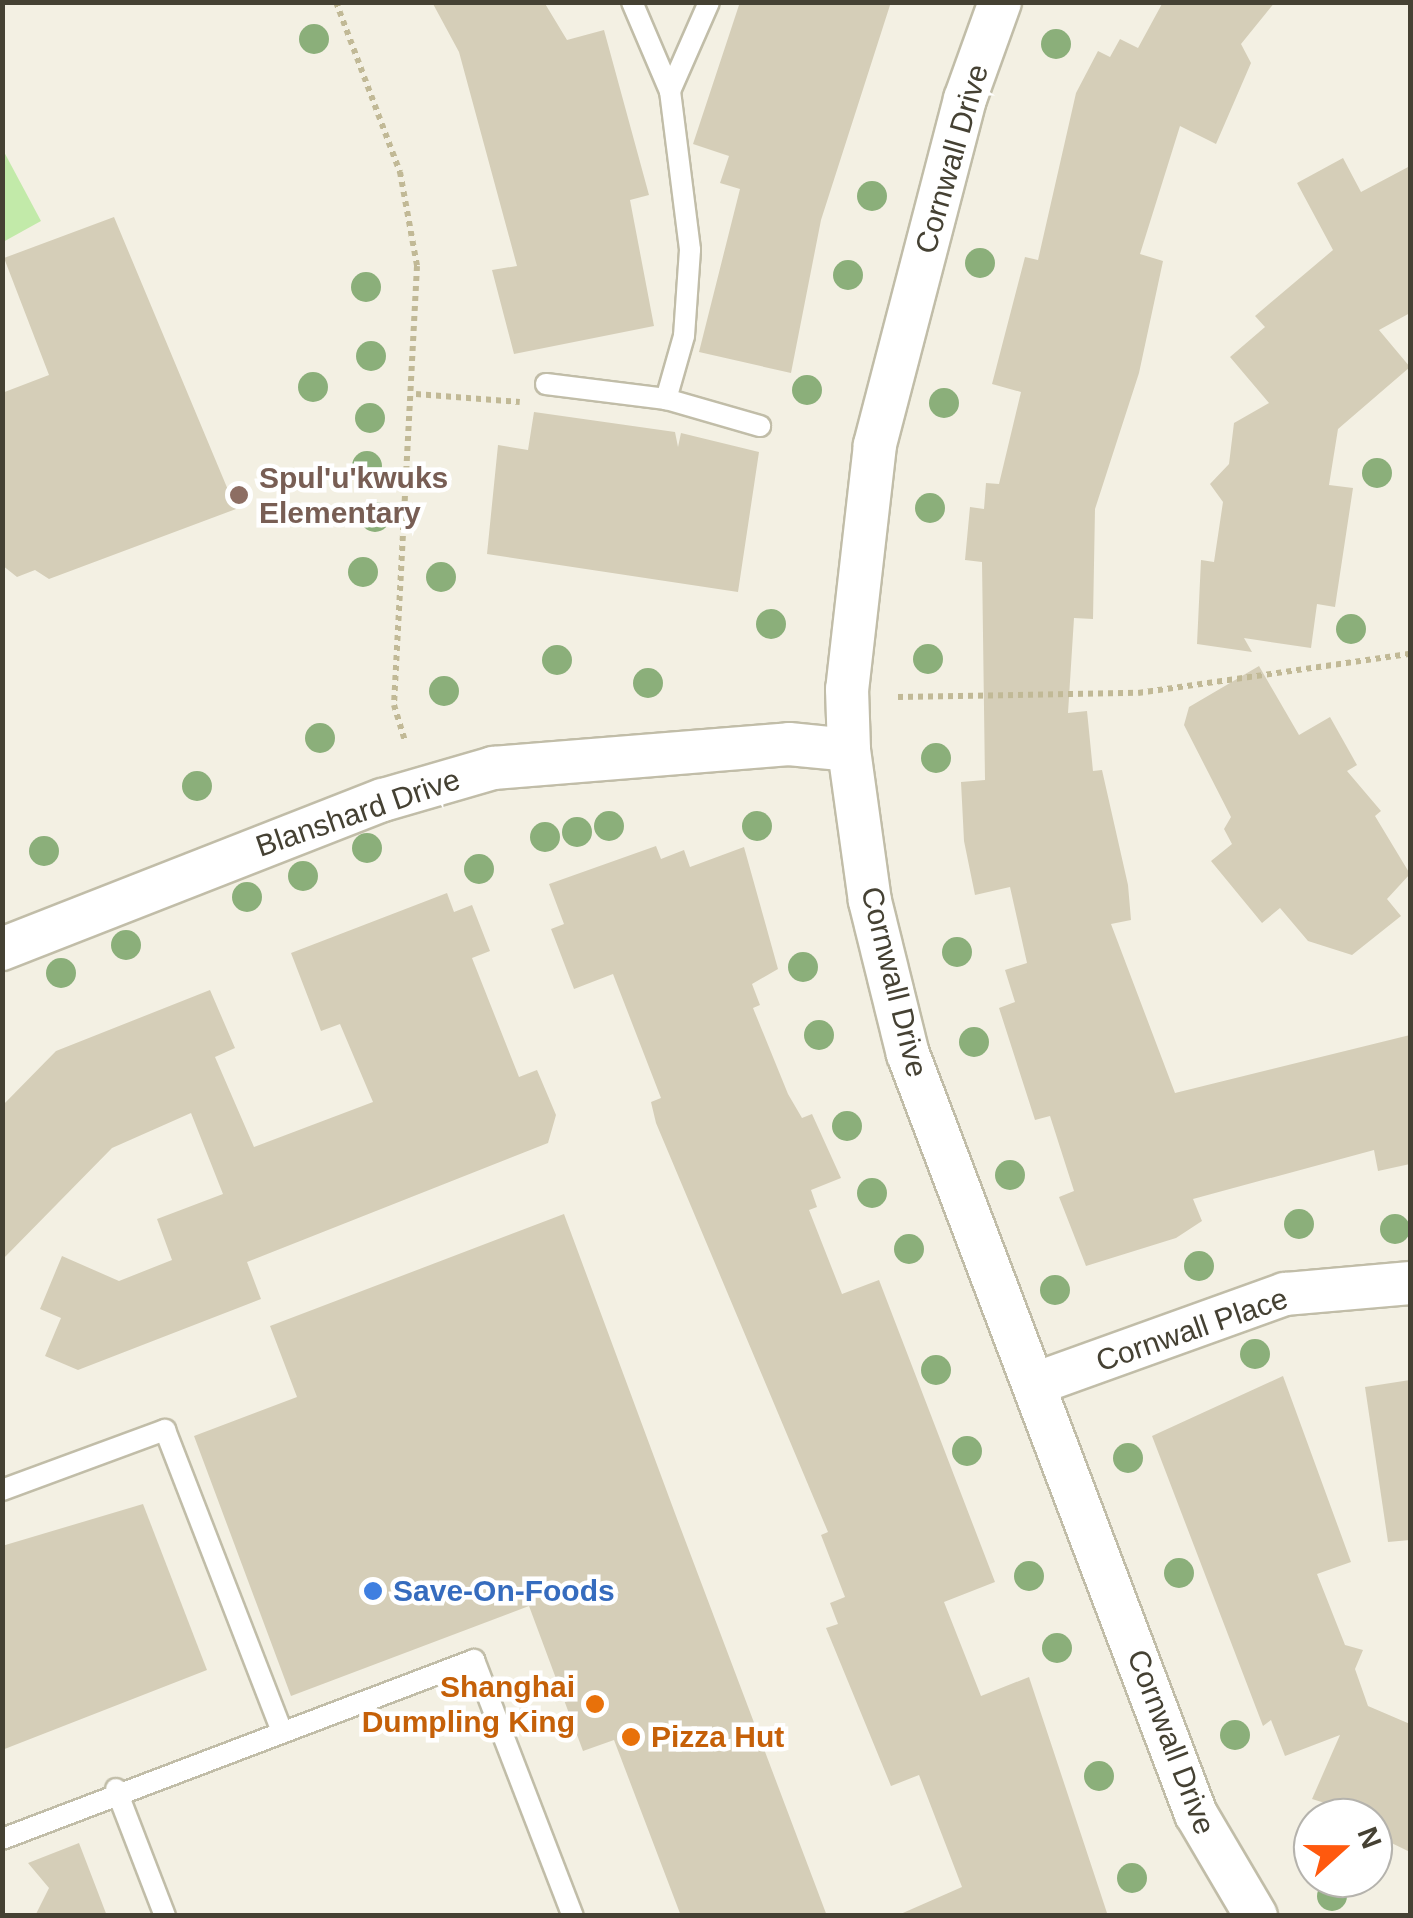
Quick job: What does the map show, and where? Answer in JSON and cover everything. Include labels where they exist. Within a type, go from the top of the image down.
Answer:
[{"type":"street","name":"Cornwall Drive","points":[[1000,2],[965,99],[875,446],[847,689],[849,750],[870,900],[908,1054],[1196,1814],[1256,1916]]},
{"type":"street","name":"Blanshard Drive","points":[[2,950],[475,773],[566,756],[789,744],[849,750]]},
{"type":"street","name":"Cornwall Place","points":[[1035,1384],[1285,1294],[1410,1283]]},
{"type":"lane","points":[[632,2],[670,91],[690,250],[684,336],[666,399]]},
{"type":"lane","points":[[670,91],[709,2]]},
{"type":"lane","points":[[546,384],[666,399],[760,426]]},
{"type":"lane","points":[[2,1490],[165,1430],[282,1732]]},
{"type":"lane","points":[[2,1839],[116,1789],[474,1660],[573,1916]]},
{"type":"lane","points":[[116,1789],[165,1916]]},
{"type":"path","points":[[336,2],[400,172],[417,266],[416,394],[394,705],[405,742]]},
{"type":"path","points":[[416,394],[534,403],[546,384]]},
{"type":"path","points":[[898,697],[1138,693],[1410,654]]},
{"type":"green space","points":[[3,150],[41,221],[2,242]]},
{"type":"building","points":[[432,2],[544,2],[567,40],[604,30],[649,195],[630,200],[654,326],[514,354],[492,270],[517,266],[459,52]]},
{"type":"building","points":[[740,2],[891,2],[821,220],[791,373],[699,352],[740,189],[720,183],[729,156],[693,144]]},
{"type":"building","points":[[1163,2],[1275,2],[1241,44],[1251,63],[1216,144],[1180,126],[1140,254],[1163,261],[1139,373],[1095,509],[1093,619],[1074,618],[1068,713],[1087,711],[1093,771],[1102,770],[1128,885],[1131,920],[1111,924],[1175,1093],[1410,1035],[1410,1164],[1378,1171],[1374,1150],[1193,1199],[1202,1221],[1176,1238],[1086,1266],[1059,1197],[1074,1191],[1050,1116],[1035,1120],[999,1008],[1015,1002],[1005,970],[1027,963],[1010,887],[975,895],[964,841],[961,782],[985,780],[982,562],[965,560],[970,507],[984,509],[986,483],[999,484],[1021,392],[992,384],[1025,257],[1038,260],[1076,93],[1098,51],[1110,57],[1120,39],[1138,48]]},
{"type":"building","points":[[1343,158],[1361,192],[1410,166],[1410,313],[1379,330],[1410,367],[1338,429],[1329,485],[1353,488],[1335,607],[1317,604],[1311,648],[1244,638],[1252,652],[1197,644],[1201,560],[1214,562],[1223,502],[1210,484],[1229,464],[1234,423],[1269,403],[1230,357],[1265,327],[1255,316],[1333,250],[1297,183]]},
{"type":"building","points":[[114,217],[236,509],[49,579],[35,570],[17,577],[2,565],[2,393],[49,375],[4,258]]},
{"type":"building","points":[[534,412],[675,432],[678,447],[681,433],[759,452],[738,592],[487,554],[498,445],[528,450]]},
{"type":"building","points":[[1259,666],[1299,735],[1330,717],[1357,765],[1347,771],[1381,811],[1375,816],[1410,874],[1387,899],[1401,916],[1352,955],[1308,941],[1280,908],[1262,923],[1211,861],[1232,844],[1224,829],[1231,817],[1184,725],[1189,707]]},
{"type":"building","points":[[656,846],[661,859],[684,850],[690,867],[744,847],[778,969],[752,984],[760,1005],[753,1008],[788,1094],[802,1118],[812,1114],[841,1178],[811,1190],[817,1207],[809,1210],[842,1294],[879,1280],[995,1582],[944,1602],[981,1696],[1029,1677],[1108,1916],[896,1916],[962,1887],[919,1775],[891,1786],[826,1628],[838,1624],[830,1603],[845,1597],[821,1535],[828,1532],[656,1123],[651,1102],[661,1098],[613,974],[574,989],[551,929],[564,924],[549,884]]},
{"type":"building","points":[[447,893],[454,912],[472,905],[490,951],[472,958],[519,1077],[537,1070],[556,1115],[548,1143],[247,1262],[261,1299],[78,1370],[45,1356],[61,1318],[40,1309],[62,1256],[119,1281],[172,1260],[157,1219],[223,1194],[191,1113],[112,1148],[2,1260],[2,1106],[56,1051],[210,990],[235,1048],[215,1057],[254,1147],[373,1102],[340,1024],[321,1031],[291,953]]},
{"type":"building","points":[[564,1214],[827,1916],[681,1916],[614,1740],[583,1751],[529,1606],[291,1696],[194,1436],[297,1397],[270,1326]]},
{"type":"building","points":[[1283,1376],[1351,1562],[1317,1574],[1345,1645],[1363,1650],[1355,1669],[1368,1706],[1410,1724],[1410,1852],[1393,1844],[1393,1798],[1312,1798],[1340,1735],[1285,1756],[1271,1720],[1263,1726],[1152,1436]]},
{"type":"building","points":[[1410,1380],[1410,1540],[1388,1542],[1365,1387]]},
{"type":"building","points":[[143,1504],[207,1670],[2,1750],[2,1546]]},
{"type":"building","points":[[79,1843],[107,1916],[35,1916],[49,1888],[28,1863]]},
{"type":"place","name":"Spul'u'kwuks Elementary","points":[[239,495]]},
{"type":"place","name":"Save-On-Foods","points":[[373,1591]]},
{"type":"place","name":"Shanghai Dumpling King","points":[[595,1704]]},
{"type":"place","name":"Pizza Hut","points":[[631,1737]]}]
